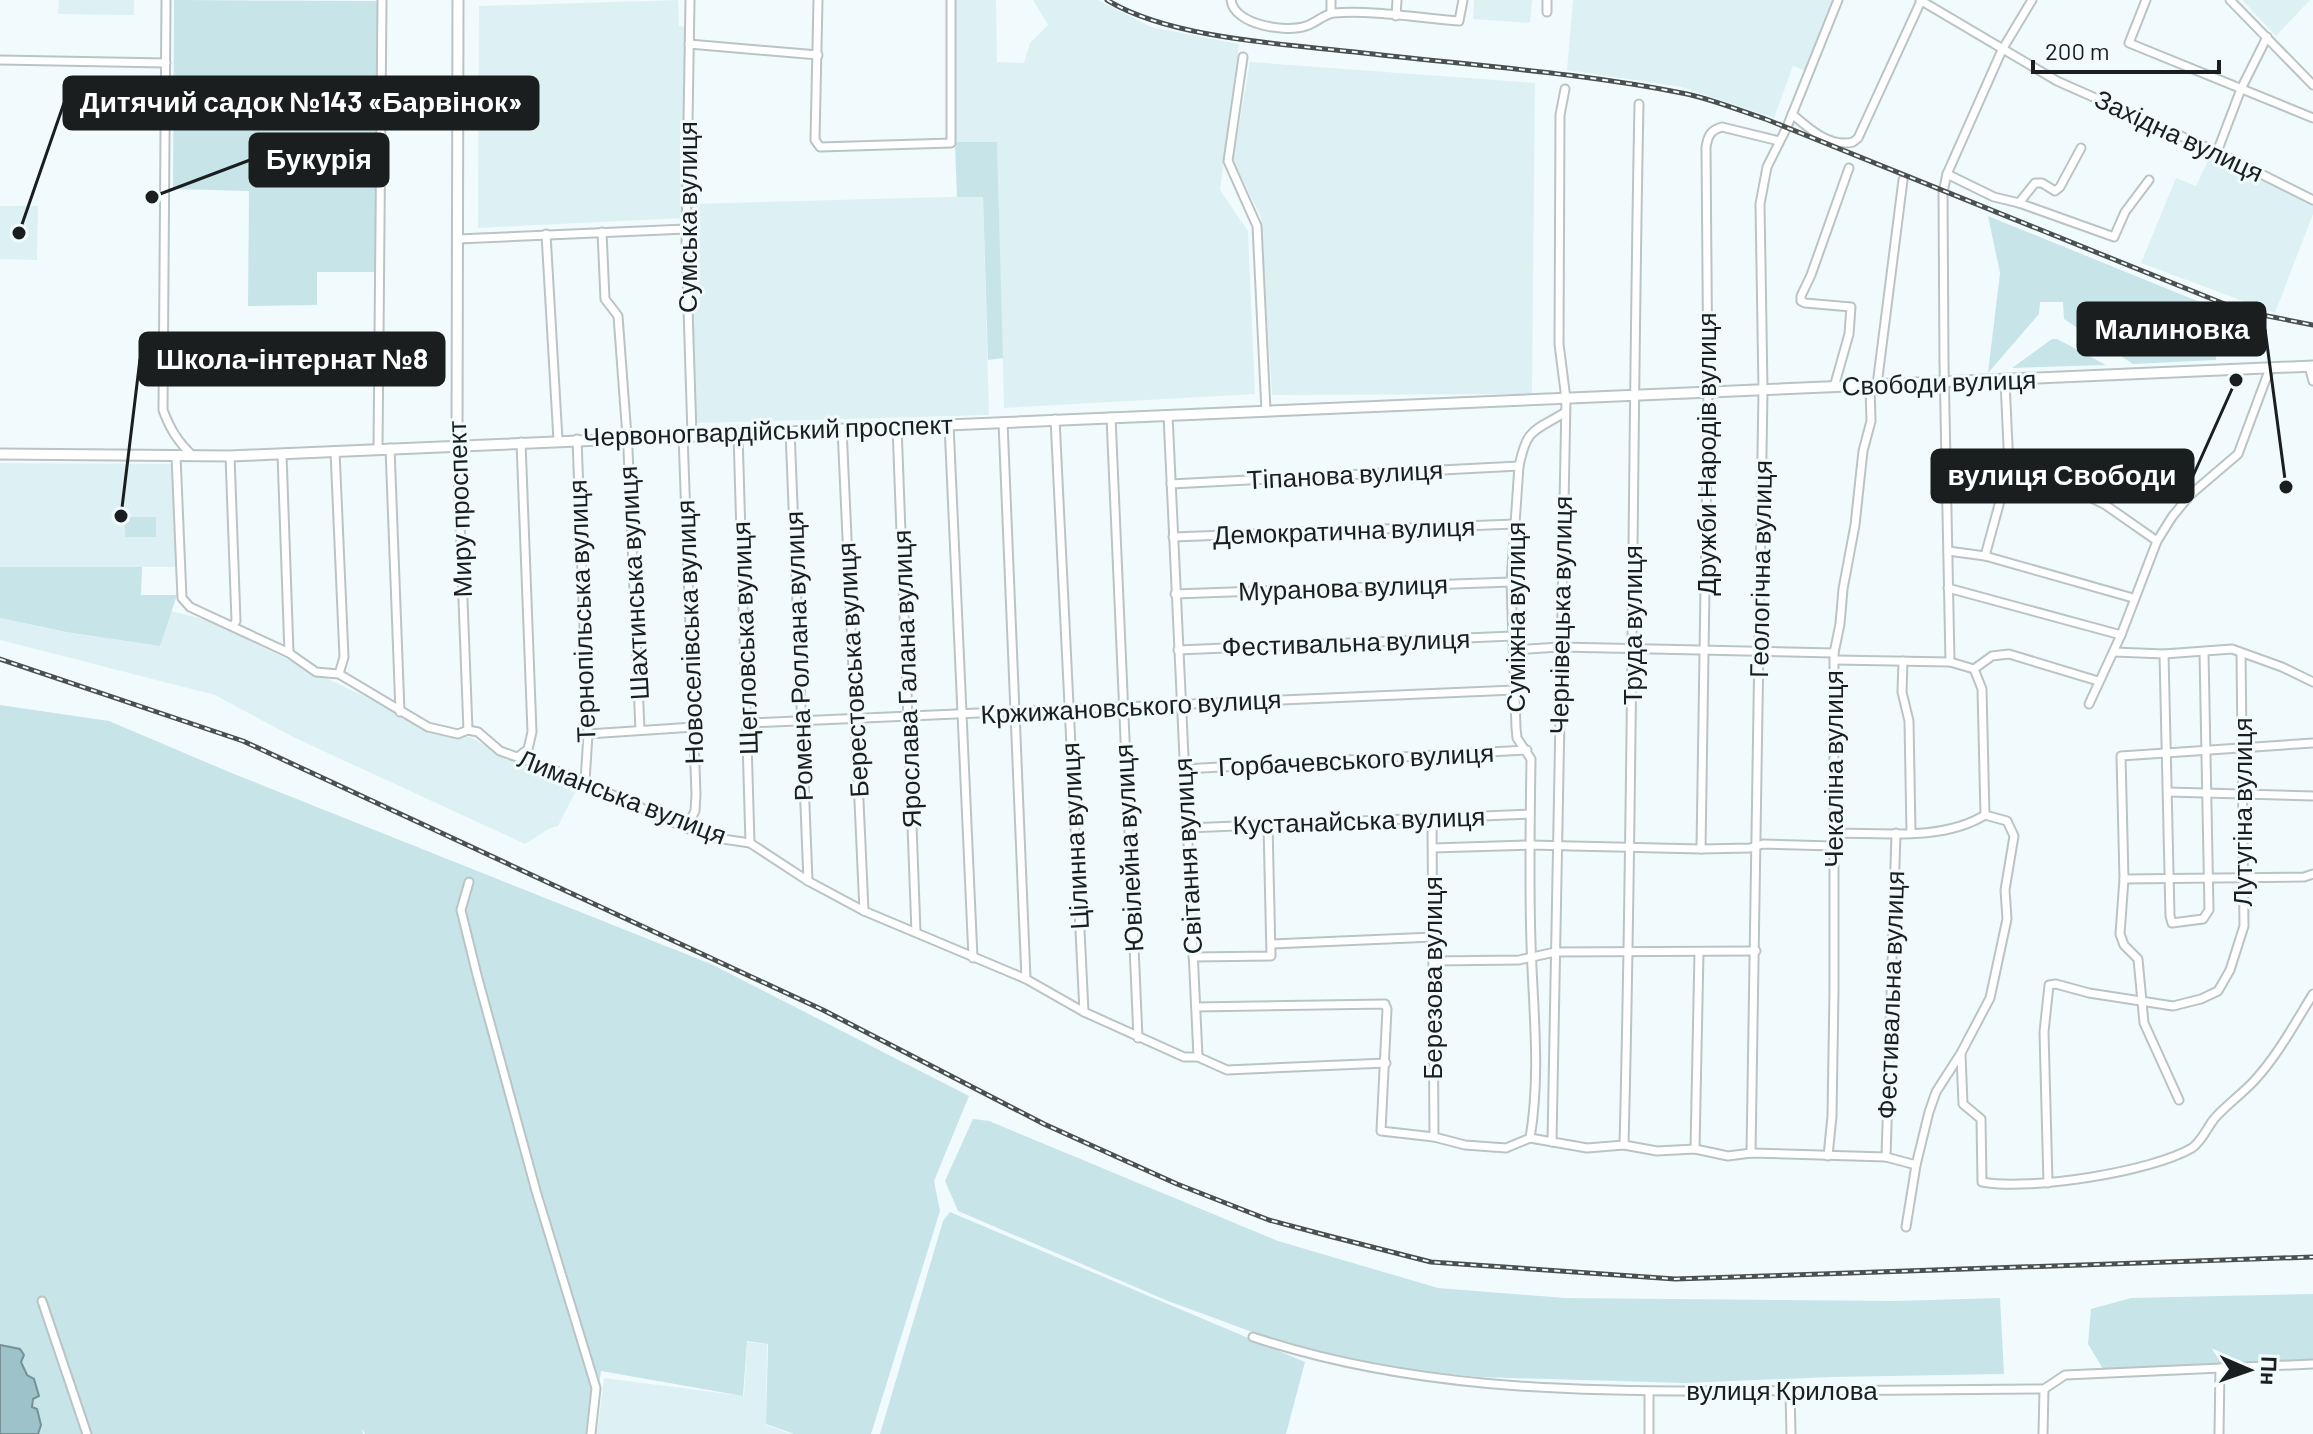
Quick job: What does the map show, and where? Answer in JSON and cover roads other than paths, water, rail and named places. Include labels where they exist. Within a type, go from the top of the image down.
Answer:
[{"type":"main road","name":"Миру проспект","points":[[457,444],[458,0]]},
{"type":"main road","name":"Свободи вулиця","points":[[1536,400],[2311,366]]},
{"type":"main road","name":"Червоногвардійський проспект","points":[[0,454],[230,456],[1536,400]]},
{"type":"street","points":[[166,0],[163,410],[174,435],[193,456]]},
{"type":"street","points":[[378,449],[382,0]]},
{"type":"street","name":"Сумська вулиця","points":[[687,435],[686,229],[690,0]]},
{"type":"street","points":[[818,0],[815,140],[820,147],[951,143],[951,0]]},
{"type":"street","points":[[1231,0],[1234,10],[1253,23],[1295,29],[1331,13],[1459,21],[1463,0]]},
{"type":"street","points":[[1331,0],[1331,13]]},
{"type":"street","points":[[1396,16],[1397,0]]},
{"type":"street","points":[[1547,0],[1547,12]]},
{"type":"street","name":"Геологічна вулиця","points":[[1751,1153],[1763,390],[1760,204],[1767,167],[1838,0]]},
{"type":"street","points":[[1792,114],[1824,137],[1841,143],[1853,142],[1858,138],[1921,0]]},
{"type":"street","name":"Західна вулиця","points":[[1921,0],[2057,81],[2217,152],[2313,200]]},
{"type":"street","points":[[1950,662],[1943,196],[1947,174],[2002,50],[2032,0]]},
{"type":"street","points":[[2146,0],[2129,43],[2313,118]]},
{"type":"street","points":[[2230,0],[2313,85]]},
{"type":"street","points":[[2217,152],[2241,89],[2267,37]]},
{"type":"street","points":[[689,44],[818,55]]},
{"type":"street","points":[[1243,57],[1228,161],[1257,226],[1266,411]]},
{"type":"street","points":[[0,60],[166,63]]},
{"type":"street","name":"Чернівецька вулиця","points":[[1552,1142],[1566,399],[1559,344],[1560,115],[1565,89]]},
{"type":"street","name":"Труда вулиця","points":[[1624,1145],[1634,648],[1633,394],[1639,104]]},
{"type":"street","name":"Дружби Народів вулиця","points":[[1701,849],[1706,650],[1707,136],[1714,129],[1722,127],[1779,141]]},
{"type":"street","points":[[2019,203],[2035,183],[2042,183],[2055,191],[2060,187],[2081,148]]},
{"type":"street","points":[[1834,387],[1849,334],[1851,307],[1805,303],[1801,301],[1801,296],[1849,168]]},
{"type":"street","points":[[1947,174],[1994,197],[2114,237],[2125,212],[2149,180]]},
{"type":"street","name":"Чекаліна вулиця","points":[[1828,1156],[1832,1116],[1835,656],[1863,451],[1871,421],[1903,180]]},
{"type":"street","points":[[458,239],[686,229]]},
{"type":"street","name":"Шахтинська вулиця","points":[[602,232],[605,299],[618,316],[640,730]]},
{"type":"street","points":[[546,234],[558,440]]},
{"type":"street","points":[[2311,366],[2313,381]]},
{"type":"street","points":[[2089,704],[2114,652],[2157,541],[2190,495],[2238,454],[2270,368]]},
{"type":"street","points":[[1985,556],[2009,468],[2005,381]]},
{"type":"street","name":"Суміжна вулиця","points":[[1530,1138],[1535,1108],[1536,1049],[1531,956],[1531,759],[1517,738],[1511,582],[1519,466],[1527,437],[1564,413]]},
{"type":"street","name":"Світання вулиця","points":[[1168,415],[1198,1057]]},
{"type":"street","name":"Ювілейна вулиця","points":[[1111,417],[1138,1038]]},
{"type":"street","name":"Цілинна вулиця","points":[[1055,419],[1084,1012]]},
{"type":"street","points":[[1003,422],[1026,979]]},
{"type":"street","points":[[949,424],[973,958]]},
{"type":"street","name":"Ярослава Галана вулиця","points":[[897,426],[916,932]]},
{"type":"street","name":"Берестовська вулиця","points":[[842,428],[864,911]]},
{"type":"street","name":"Ромена Роллана вулиця","points":[[790,430],[808,881]]},
{"type":"street","name":"Щегловська вулиця","points":[[738,433],[750,843]]},
{"type":"street","name":"Новоселівська вулиця","points":[[686,828],[695,811],[687,435]]},
{"type":"street","name":"Тернопільська вулиця","points":[[577,439],[588,734],[585,782]]},
{"type":"street","points":[[519,756],[528,749],[532,732],[521,442]]},
{"type":"street","name":"Миру проспект","points":[[457,444],[468,730]]},
{"type":"street","points":[[390,448],[400,712]]},
{"type":"street","points":[[335,451],[344,657],[339,674]]},
{"type":"street","points":[[282,454],[289,653]]},
{"type":"street","name":"Лиманська вулиця","points":[[176,456],[182,598],[190,607],[289,653],[316,672],[339,674],[428,727],[458,734],[468,730],[478,732],[500,751],[585,782],[686,828],[716,838],[750,843],[808,881],[864,911],[1026,979],[1138,1038],[1184,1057],[1198,1057]]},
{"type":"street","points":[[230,456],[236,621],[233,626]]},
{"type":"street","name":"Тіпанова вулиця","points":[[1171,484],[1519,466]]},
{"type":"street","points":[[2009,468],[2063,484],[2104,504],[2157,541]]},
{"type":"street","name":"Демократична вулиця","points":[[1173,537],[1515,524]]},
{"type":"street","points":[[1948,551],[1985,556],[2133,598]]},
{"type":"street","name":"Муранова вулиця","points":[[1175,594],[1511,582]]},
{"type":"street","points":[[1948,588],[2121,635]]},
{"type":"street","name":"Фестивальна вулиця","points":[[1178,650],[1513,636]]},
{"type":"street","points":[[1513,650],[1560,647],[1760,651],[1950,662],[1974,669]]},
{"type":"street","points":[[2114,652],[2204,653],[2215,649],[2232,649],[2313,682]]},
{"type":"street","points":[[2164,654],[2172,923],[2203,919],[2207,915],[2209,878],[2204,653]]},
{"type":"street","name":"Лутугіна вулиця","points":[[2140,1000],[2173,1006],[2218,991],[2230,970],[2244,926],[2241,653]]},
{"type":"street","points":[[1974,669],[1992,656],[2009,654],[2098,681]]},
{"type":"street","name":"Фестивальна вулиця","points":[[1903,661],[1902,692],[1909,721],[1911,833]]},
{"type":"street","points":[[1974,669],[1982,689],[1985,815]]},
{"type":"street","name":"Кржижановського вулиця","points":[[748,723],[1514,690]]},
{"type":"street","points":[[588,734],[694,727]]},
{"type":"street","points":[[2179,1100],[2144,1023],[2139,963],[2124,945],[2120,934],[2124,879],[2121,756],[2313,743]]},
{"type":"street","name":"Горбачевського вулиця","points":[[1184,769],[1527,750]]},
{"type":"street","points":[[2168,792],[2313,796]]},
{"type":"street","name":"Кустанайська вулиця","points":[[1187,828],[1530,814]]},
{"type":"street","points":[[1835,833],[1911,833],[1968,825],[1985,815],[2007,821],[2014,836],[2005,890],[2007,919],[1990,998],[1936,1092],[1916,1165],[1906,1227]]},
{"type":"street","name":"Березова вулиця","points":[[1432,819],[1434,1137]]},
{"type":"street","points":[[1193,957],[1267,958],[1272,952],[1268,825]]},
{"type":"street","name":"Фестивальна вулиця","points":[[1886,1157],[1896,833]]},
{"type":"street","points":[[1433,848],[1530,845],[1630,849],[1701,849],[1763,844],[1833,846]]},
{"type":"street","points":[[2124,879],[2313,874]]},
{"type":"street","points":[[469,882],[461,910],[477,975],[536,1191],[596,1388],[591,1434]]},
{"type":"street","points":[[1272,944],[1433,937]]},
{"type":"street","points":[[1433,961],[1519,960],[1555,952],[1756,951]]},
{"type":"street","points":[[1695,1149],[1699,952]]},
{"type":"street","points":[[2048,1183],[2044,1032],[2049,985],[2140,1000]]},
{"type":"street","points":[[1961,1053],[1963,1104],[1981,1119],[1982,1182],[1996,1185],[2079,1179],[2162,1161],[2194,1147],[2213,1120],[2255,1080],[2289,1034],[2313,994]]},
{"type":"street","points":[[1196,1007],[1380,1002],[1387,1009],[1381,1131],[1434,1137],[1465,1145],[1506,1148],[1530,1138],[1587,1148],[1624,1145],[1657,1151],[1695,1149],[1728,1156],[1751,1153],[1886,1157],[1916,1165]]},
{"type":"street","points":[[1198,1057],[1227,1070],[1386,1063]]},
{"type":"street","points":[[42,1301],[87,1434]]},
{"type":"street","name":"вулиця Крилова","points":[[1253,1337],[1303,1354],[1403,1375],[1519,1386],[1649,1392],[2044,1389],[2065,1375],[2313,1364]]},
{"type":"street","points":[[2219,1434],[2220,1368]]},
{"type":"street","points":[[2043,1434],[2044,1389]]},
{"type":"street","points":[[1790,1391],[1791,1434]]},
{"type":"street","points":[[1649,1392],[1649,1434]]},
{"type":"railway","points":[[1107,0],[1162,23],[1227,37],[1563,74],[1697,96],[1768,120],[2242,311],[2313,325]]},
{"type":"railway","points":[[0,659],[243,741],[823,1010],[1044,1124],[1177,1184],[1269,1220],[1329,1236],[1431,1262],[1675,1279],[2313,1257]]},
{"type":"place","name":"Букурія","points":[[152,197]]},
{"type":"place","name":"Дитячий садок №143 «Барвінок»","points":[[19,233]]},
{"type":"place","name":"вулиця Свободи","points":[[2236,380]]},
{"type":"place","name":"Малиновка","points":[[2286,487]]},
{"type":"place","name":"Школа-інтернат №8","points":[[121,516]]}]
